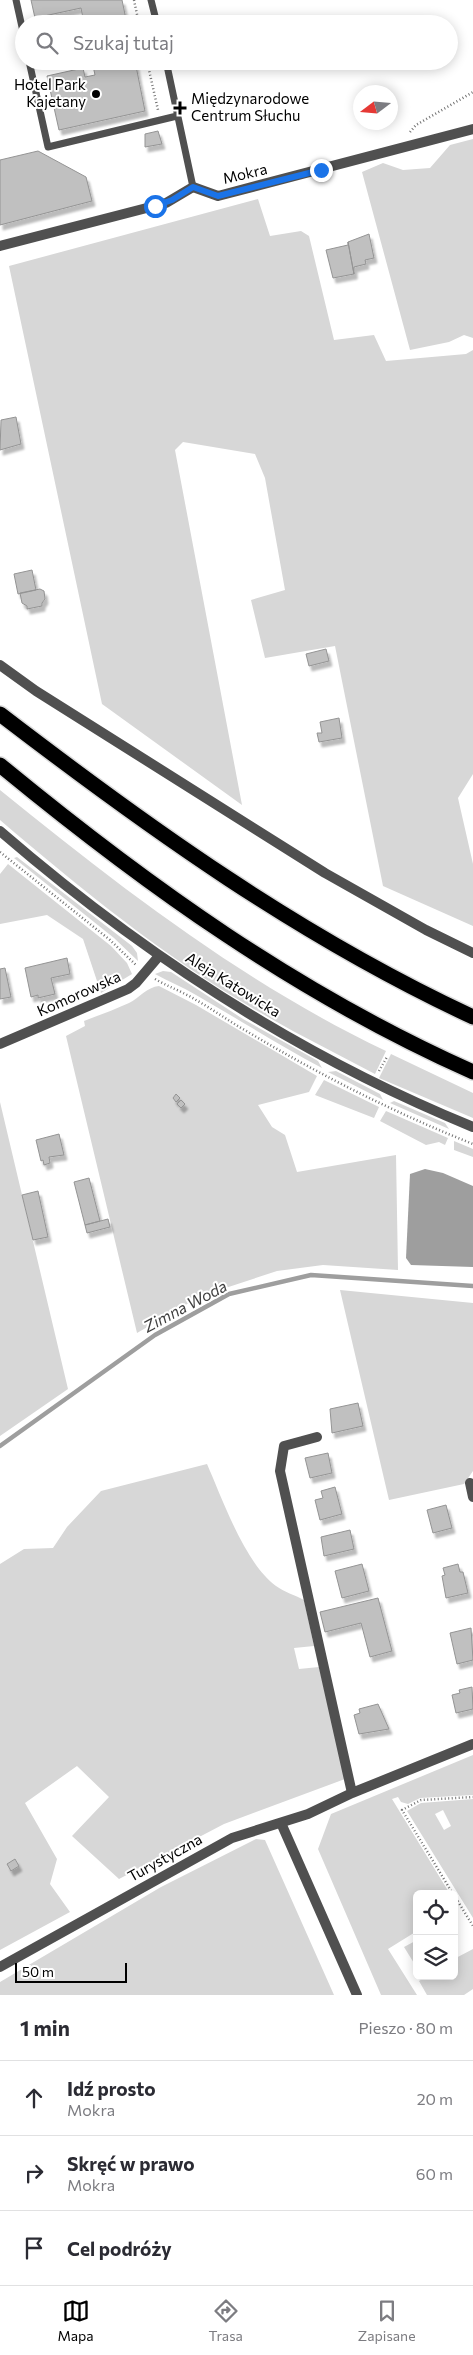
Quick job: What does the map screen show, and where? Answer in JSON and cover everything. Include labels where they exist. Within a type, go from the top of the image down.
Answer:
[{"type":"highway","points":[[0,714],[179,847],[260,899],[387,974],[473,1017]]},
{"type":"highway","points":[[0,765],[67,820],[153,885],[234,942],[304,985],[370,1022],[473,1072]]},
{"type":"street","name":"Mokra","points":[[193,187],[218,196],[473,129]]},
{"type":"street","points":[[0,246],[166,203],[193,187]]},
{"type":"street","points":[[0,666],[44,696],[325,873],[426,930],[473,953]]},
{"type":"street","name":"Aleja Katowicka","points":[[0,831],[74,892],[159,956],[259,1021],[403,1097],[473,1127]]},
{"type":"street","name":"Komorowska","points":[[0,1044],[128,989],[136,983],[159,956]]},
{"type":"street","points":[[317,1437],[284,1446],[280,1471],[352,1793]]},
{"type":"street","points":[[470,1483],[473,1496]]},
{"type":"street","name":"Turystyczna","points":[[0,1967],[232,1838],[308,1814],[352,1793],[473,1744]]},
{"type":"street","points":[[281,1823],[357,1995]]},
{"type":"lane","points":[[16,0],[19,15]]},
{"type":"lane","points":[[151,0],[155,15]]},
{"type":"lane","points":[[31,70],[48,147],[177,116]]},
{"type":"lane","points":[[168,70],[193,187]]},
{"type":"path","points":[[134,0],[137,15]]},
{"type":"path","points":[[150,70],[159,113],[164,119]]},
{"type":"path","points":[[410,132],[416,125],[473,92]]},
{"type":"path","points":[[0,852],[110,940],[138,966]]},
{"type":"path","points":[[153,978],[177,992],[196,1000],[248,1033],[326,1076],[384,1105],[473,1144]]},
{"type":"path","points":[[380,1070],[387,1057]]},
{"type":"path","points":[[452,1890],[402,1810],[421,1800],[473,1797]]},
{"type":"path","points":[[458,1901],[473,1926]]},
{"type":"shaded area","points":[[473,139],[473,338],[464,335],[449,342],[410,350],[362,172],[383,163],[403,170],[430,168],[450,145]]},
{"type":"shaded area","points":[[258,199],[270,236],[301,231],[309,236],[334,340],[374,335],[386,361],[466,354],[473,350],[473,774],[458,798],[473,864],[473,926],[383,886],[335,646],[265,658],[251,600],[285,590],[265,478],[255,454],[183,442],[175,450],[242,805],[102,704],[9,266]]},
{"type":"shaded area","points":[[0,790],[138,898],[234,965],[334,1025],[386,1051],[375,1074],[290,1029],[226,992],[126,923],[0,820]]},
{"type":"shaded area","points":[[17,857],[132,946],[137,953],[138,961],[114,938],[14,858]]},
{"type":"shaded area","points":[[8,864],[111,946],[127,963],[132,974],[101,993],[83,939],[47,915],[0,924],[0,874]]},
{"type":"shaded area","points":[[163,971],[171,972],[243,1019],[318,1061],[322,1068],[191,992],[155,974]]},
{"type":"shaded area","points":[[159,986],[196,1005],[317,1076],[309,1092],[258,1105],[272,1127],[285,1135],[297,1172],[396,1155],[398,1270],[323,1265],[277,1271],[201,1296],[137,1333],[66,1036],[85,1026],[84,1021],[129,1003],[147,990]]},
{"type":"shaded area","points":[[391,1054],[473,1093],[473,1118],[379,1078]]},
{"type":"shaded area","points":[[336,1071],[380,1094],[383,1100],[328,1072]]},
{"type":"shaded area","points":[[324,1080],[379,1107],[374,1118],[315,1095]]},
{"type":"shaded area","points":[[394,1101],[445,1123],[449,1129],[390,1103]]},
{"type":"shaded area","points":[[0,1102],[68,1389],[0,1436]]},
{"type":"shaded area","points":[[386,1111],[448,1138],[445,1145],[439,1142],[426,1145],[380,1121]]},
{"type":"shaded area","points":[[454,1141],[473,1149],[473,1157],[454,1150]]},
{"type":"shaded area","points":[[425,1169],[443,1173],[473,1186],[473,1267],[411,1265],[406,1258],[410,1174]]},
{"type":"shaded area","points":[[340,1290],[473,1303],[473,1471],[464,1484],[389,1500]]},
{"type":"shaded area","points":[[207,1464],[227,1512],[244,1547],[254,1562],[276,1586],[304,1600],[314,1646],[294,1648],[299,1669],[319,1667],[345,1779],[224,1824],[119,1879],[72,1836],[109,1797],[77,1766],[25,1803],[57,1859],[50,1884],[70,1912],[0,1950],[0,1564],[24,1549],[53,1548],[67,1527],[101,1491]]},
{"type":"shaded area","points":[[473,1755],[473,1795],[420,1798],[408,1804],[401,1802],[398,1797],[392,1799],[448,1890],[413,1890],[413,1933],[388,1949],[417,1995],[381,1995],[318,1849],[331,1814]]},
{"type":"shaded area","points":[[473,1799],[473,1918],[458,1894],[458,1890],[456,1890],[407,1811],[421,1803]],"holes":[[[443,1810],[451,1826],[444,1830],[435,1814]]]},
{"type":"shaded area","points":[[256,1839],[265,1840],[334,1995],[0,1995],[0,1982],[161,1887]]},
{"type":"shaded area","points":[[413,1942],[413,1962],[404,1947]]},
{"type":"shaded area","points":[[473,1949],[473,1989],[464,1995],[427,1995],[419,1981],[458,1980],[458,1957]]},
{"type":"building","points":[[31,0],[122,0],[125,15],[82,15],[81,8],[49,15],[34,15]]},
{"type":"building","name":"Hotel Park Kajetany","points":[[74,70],[83,70],[85,77],[95,75],[94,70],[137,70],[145,111],[59,130],[47,76]]},
{"type":"building","points":[[158,131],[162,144],[145,147],[145,134]]},
{"type":"building","points":[[38,151],[86,177],[92,201],[0,225],[0,160]]},
{"type":"building","points":[[369,234],[374,258],[365,260],[366,264],[354,267],[354,274],[348,242]]},
{"type":"building","points":[[348,242],[354,274],[333,278],[326,250],[348,245]]},
{"type":"building","points":[[16,417],[21,444],[0,450],[1,420]]},
{"type":"building","points":[[32,570],[36,590],[18,594],[14,574]]},
{"type":"building","points":[[40,589],[44,591],[45,599],[42,606],[27,609],[27,606],[22,603],[20,593]]},
{"type":"building","points":[[326,649],[329,661],[309,666],[306,654]]},
{"type":"building","points":[[339,718],[342,738],[319,742],[317,733],[322,733],[320,722]]},
{"type":"building","points":[[67,958],[70,974],[51,978],[55,994],[38,998],[38,995],[31,997],[25,968]]},
{"type":"building","points":[[5,968],[11,997],[0,999],[0,969]]},
{"type":"building","points":[[176,1094],[180,1098],[176,1102],[173,1098]]},
{"type":"building","points":[[181,1100],[185,1104],[181,1108],[177,1104]]},
{"type":"building","points":[[59,1134],[64,1155],[49,1157],[50,1163],[44,1165],[43,1160],[41,1161],[36,1140]]},
{"type":"building","points":[[89,1178],[100,1221],[85,1225],[74,1182]]},
{"type":"building","points":[[38,1191],[48,1237],[33,1240],[22,1195]]},
{"type":"building","points":[[108,1219],[110,1227],[87,1233],[85,1225]]},
{"type":"building","points":[[358,1403],[363,1426],[332,1433],[330,1409]]},
{"type":"building","points":[[328,1453],[332,1473],[310,1478],[305,1458]]},
{"type":"building","points":[[335,1487],[342,1514],[320,1520],[315,1500],[323,1498],[321,1491]]},
{"type":"building","points":[[446,1505],[452,1528],[433,1533],[427,1510]]},
{"type":"building","points":[[350,1530],[354,1549],[324,1556],[321,1537]]},
{"type":"building","points":[[362,1564],[369,1591],[342,1598],[335,1571]]},
{"type":"building","points":[[458,1564],[460,1572],[463,1572],[468,1593],[446,1598],[442,1576],[445,1575],[443,1568]]},
{"type":"building","points":[[378,1598],[392,1651],[370,1657],[361,1623],[325,1632],[320,1612]]},
{"type":"building","points":[[471,1628],[473,1660],[457,1664],[450,1633]]},
{"type":"building","points":[[472,1687],[473,1709],[456,1713],[452,1695],[460,1693],[459,1690]]},
{"type":"building","points":[[378,1704],[389,1729],[359,1734],[354,1715],[360,1713],[359,1709]]},
{"type":"building","points":[[15,1859],[19,1866],[11,1871],[7,1864]]},
{"type":"waterway","name":"Zimna Woda","points":[[0,1446],[155,1335],[229,1294],[311,1275],[473,1286]]},
{"type":"place","name":"Hotel Park Kajetany","points":[[96,94]]},
{"type":"place","name":"Międzynarodowe Centrum Słuchu","points":[[180,108]]},
{"type":"route","points":[[155,206],[166,203],[193,187],[218,196],[321,170]]}]
